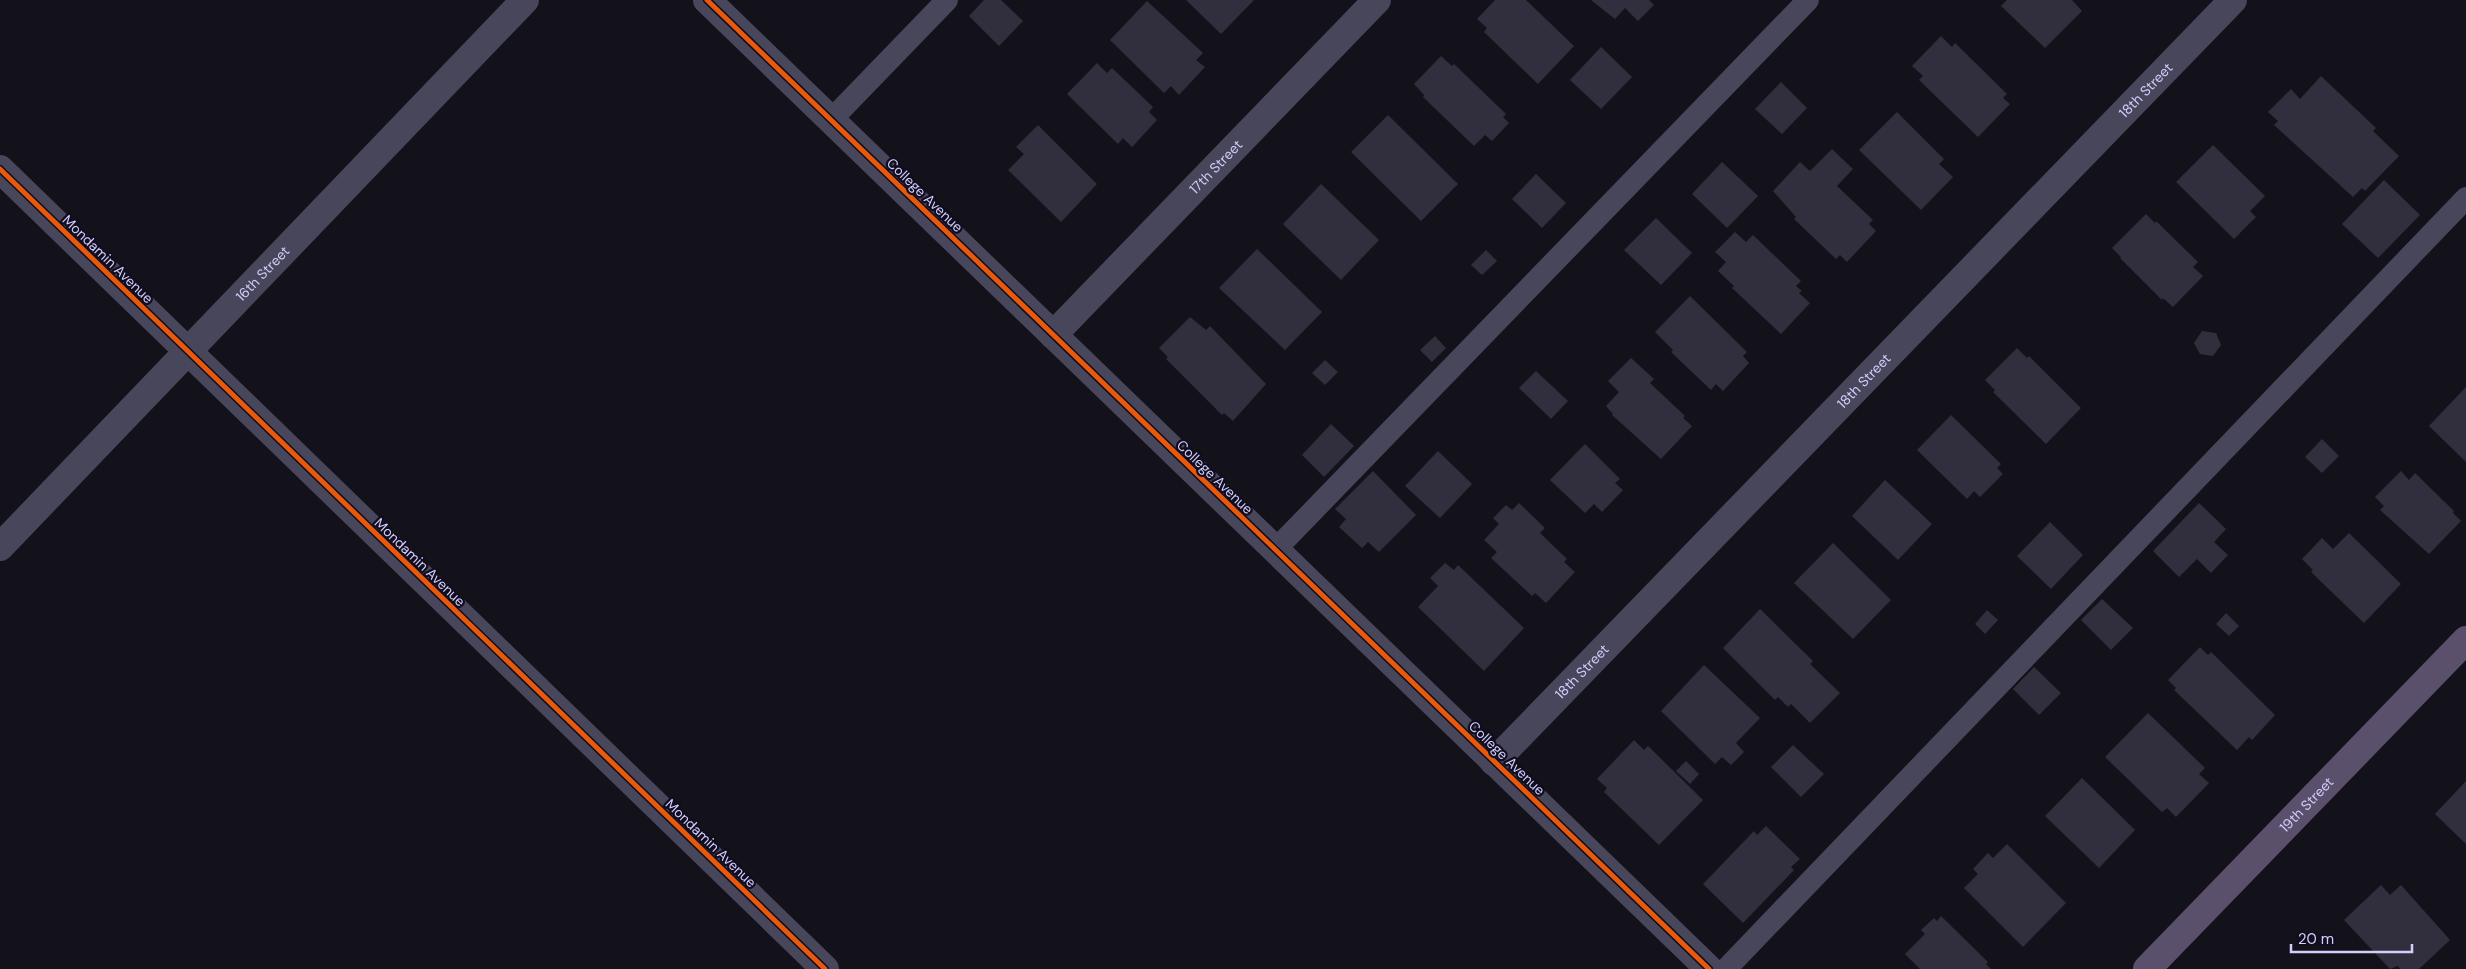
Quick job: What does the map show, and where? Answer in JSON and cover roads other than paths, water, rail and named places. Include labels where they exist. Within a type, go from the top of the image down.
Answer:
[{"type":"main road","name":"19th Street","points":[[2147,969],[2466,640]]},
{"type":"street","name":"16th Street","points":[[0,547],[525,0]]},
{"type":"street","name":"College Avenue","points":[[707,0],[1709,969]]},
{"type":"street","name":"17th Street","points":[[1053,335],[1377,0]]},
{"type":"street","name":"18th Street","points":[[1494,762],[2233,0]]},
{"type":"street","name":"Mondamin Avenue","points":[[0,169],[825,969]]},
{"type":"lane","points":[[831,120],[947,0]]},
{"type":"lane","points":[[1275,550],[1808,0]]},
{"type":"lane","points":[[1726,969],[2466,198]]}]
